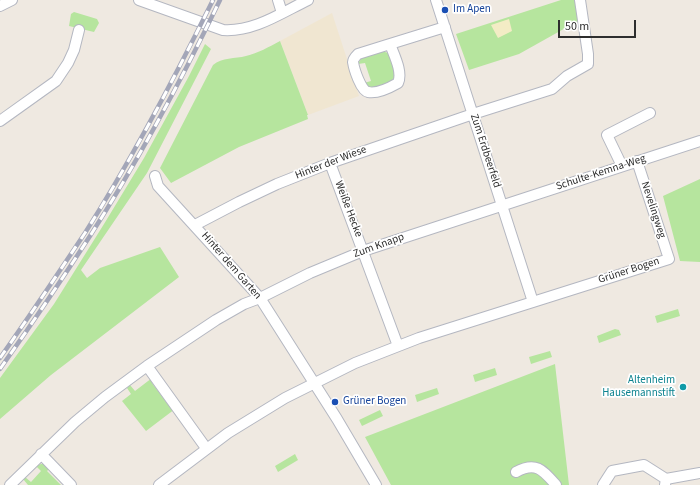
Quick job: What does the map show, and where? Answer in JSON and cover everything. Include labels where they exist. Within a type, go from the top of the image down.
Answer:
[{"type":"street","points":[[0,6],[12,0]]},
{"type":"street","points":[[138,0],[223,30],[231,31],[250,28],[308,0]]},
{"type":"street","points":[[278,0],[282,13]]},
{"type":"street","name":"Zum Erdbeerfeld","points":[[436,0],[533,302]]},
{"type":"street","name":"Hinter der Wiese","points":[[195,225],[264,190],[330,163],[473,114],[552,89],[567,76],[588,64],[588,54],[580,0]]},
{"type":"street","points":[[390,44],[400,72],[398,83],[374,92],[364,91],[361,87],[353,63],[354,58],[358,54],[390,44],[445,27]]},
{"type":"street","points":[[0,121],[56,81],[68,63],[74,50],[79,30]]},
{"type":"street","points":[[622,166],[607,135],[650,113]]},
{"type":"street","name":"Schulte-Kemna-Weg","points":[[502,205],[700,141]]},
{"type":"street","name":"Nevelingweg","points":[[637,161],[669,259]]},
{"type":"street","name":"Weiße Hecke","points":[[330,163],[398,346]]},
{"type":"street","name":"Hinter dem Garten","points":[[155,176],[158,186],[260,298],[376,485]]},
{"type":"street","name":"Zum Knapp","points":[[10,484],[75,422],[106,397],[147,366],[216,320],[244,304],[260,298],[310,273],[363,251],[502,205]]},
{"type":"street","name":"Grüner Bogen","points":[[158,485],[206,448],[265,410],[314,383],[355,363],[398,346],[669,259]]},
{"type":"street","points":[[147,366],[206,448]]},
{"type":"street","points":[[41,454],[70,485]]},
{"type":"street","points":[[603,485],[612,471],[644,464],[665,482],[700,473]]},
{"type":"street","points":[[516,472],[524,468],[536,467],[556,485]]},
{"type":"shaded area","points":[[332,13],[359,96],[308,115],[280,41]]},
{"type":"green space","points":[[561,0],[578,0],[580,13],[578,21],[519,54],[469,70],[456,34]]},
{"type":"green space","points":[[74,12],[97,19],[99,23],[94,32],[69,26],[71,14]]},
{"type":"green space","points":[[280,41],[308,115],[308,119],[239,147],[171,183],[160,168],[213,65],[224,59],[242,57],[255,53]]},
{"type":"green space","points":[[205,44],[211,49],[147,173],[81,270],[87,278],[100,268],[160,247],[179,277],[51,375],[0,419],[0,378],[54,304],[104,224],[144,158]]},
{"type":"green space","points":[[382,51],[388,53],[394,68],[395,76],[390,82],[376,87],[368,87],[364,83],[371,81],[365,63],[358,64],[365,57]]},
{"type":"green space","points":[[700,179],[700,262],[680,261],[663,196]]},
{"type":"green space","points":[[678,309],[680,316],[657,323],[655,316]]},
{"type":"green space","points":[[615,329],[619,330],[621,335],[599,343],[597,336]]},
{"type":"green space","points":[[550,351],[552,357],[531,364],[529,357]]},
{"type":"green space","points":[[555,364],[569,485],[391,485],[365,437]]},
{"type":"green space","points":[[495,368],[497,375],[475,382],[473,375]]},
{"type":"green space","points":[[152,378],[155,381],[152,383],[170,407],[172,406],[175,409],[146,431],[122,401],[131,394],[127,388],[130,385],[135,391]]},
{"type":"green space","points":[[437,388],[439,394],[417,402],[415,395]]},
{"type":"green space","points":[[380,410],[383,416],[362,426],[359,420]]},
{"type":"green space","points":[[295,454],[298,460],[278,472],[275,466]]},
{"type":"green space","points":[[45,464],[50,468],[47,471],[61,485],[28,485],[23,479],[25,477],[31,482],[41,471],[36,466]]},
{"type":"sand","points":[[509,19],[512,31],[498,38],[491,25]]},
{"type":"railway","points":[[0,358],[85,233],[102,205],[152,118],[213,0]]},
{"type":"railway","points":[[0,369],[68,270],[108,208],[142,150],[220,0]]},
{"type":"place","name":"Im Apen","points":[[445,10]]},
{"type":"place","name":"Altenheim Hausemannstift","points":[[683,387]]},
{"type":"place","name":"Grüner Bogen","points":[[335,402]]}]
